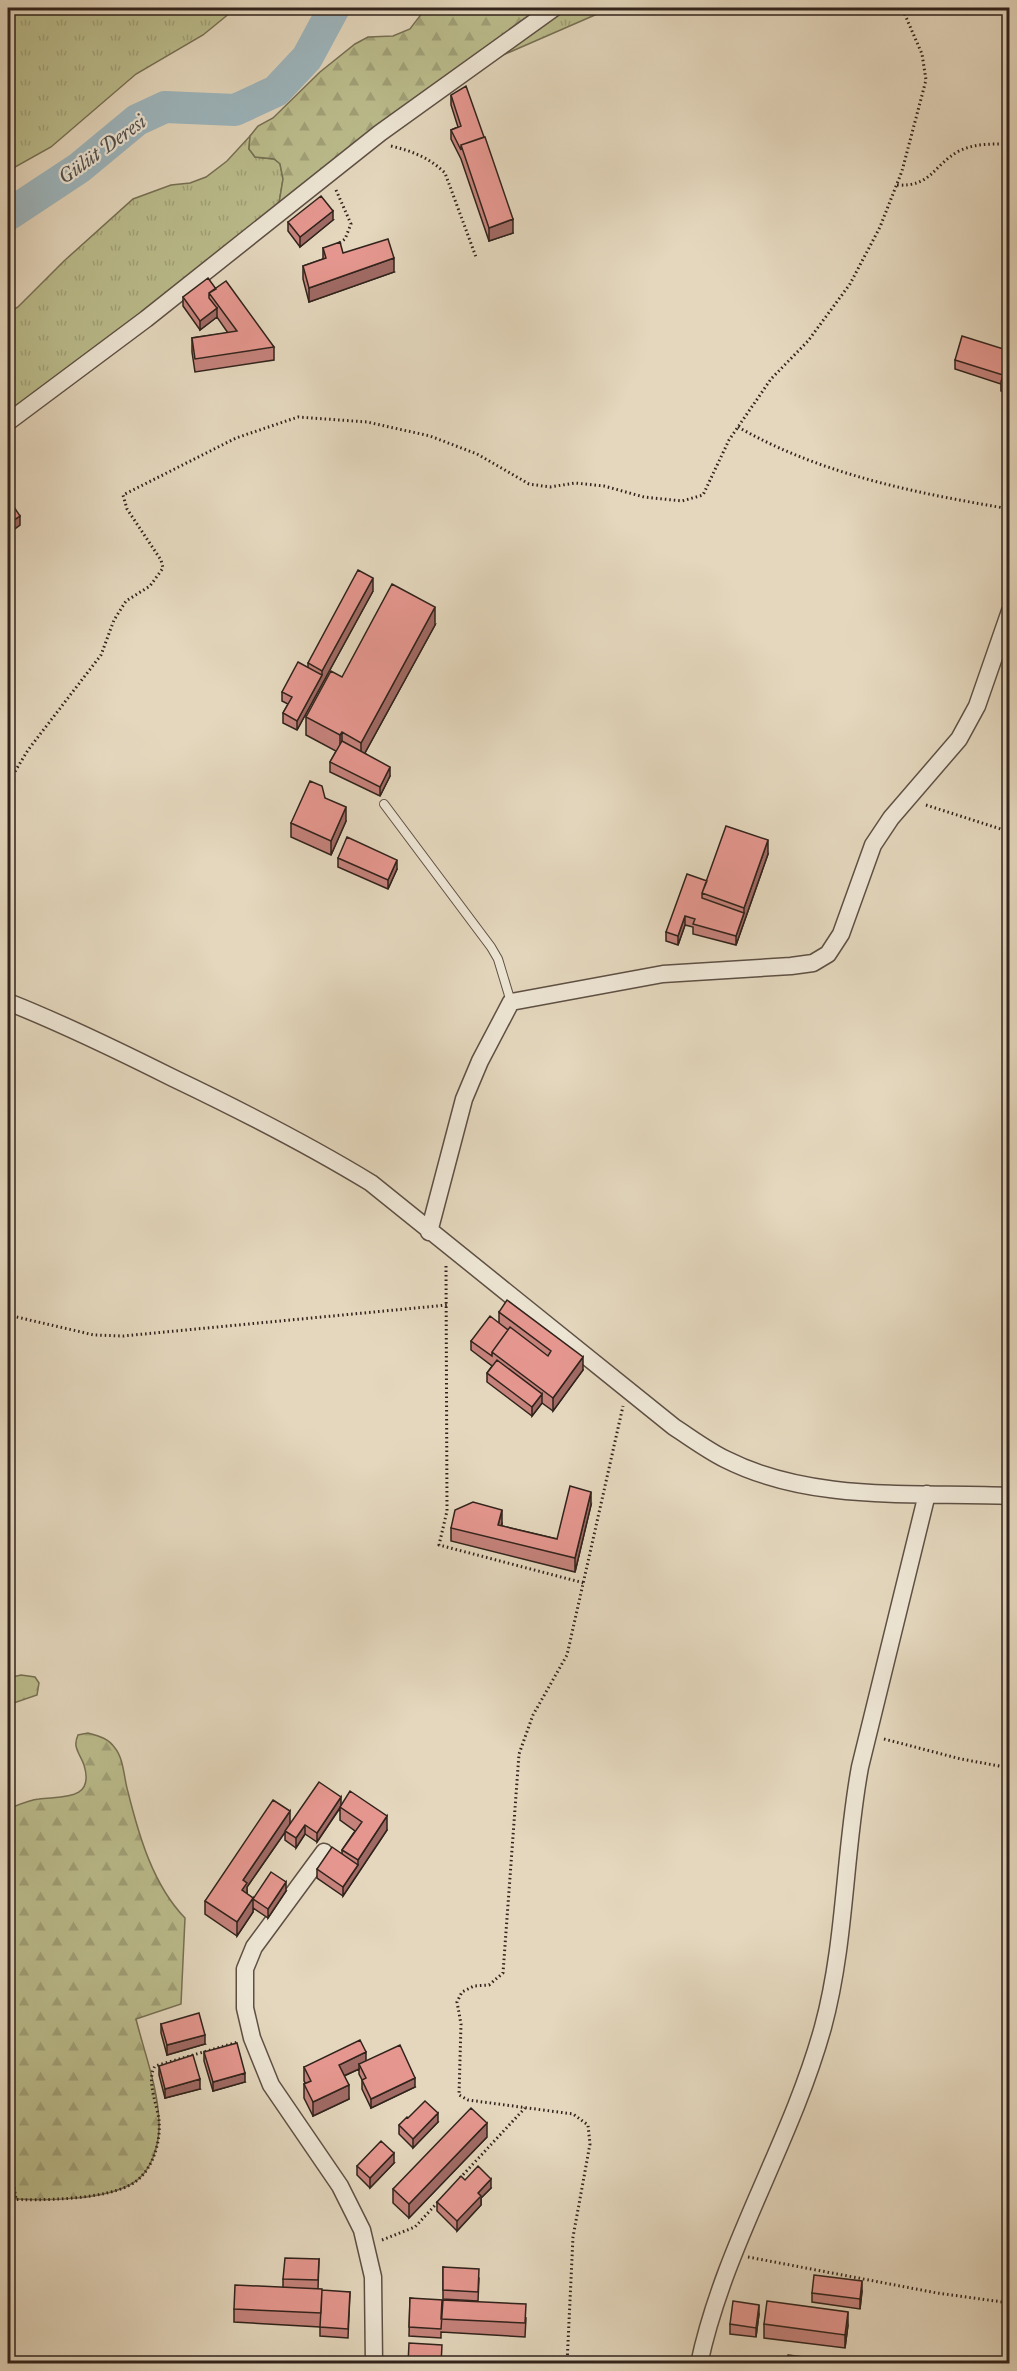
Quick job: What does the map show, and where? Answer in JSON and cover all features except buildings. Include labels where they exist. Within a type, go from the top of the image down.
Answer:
[{"type":"street","points":[[8,422],[146,319],[370,141],[554,8]]},
{"type":"street","points":[[429,1232],[464,1099],[480,1060],[510,1002],[663,974],[813,963],[828,954],[841,934],[873,845],[907,798],[959,739],[977,706],[1010,611]]},
{"type":"street","points":[[8,1002],[65,1024],[322,1153],[371,1183],[626,1390],[674,1427],[725,1459],[774,1477],[819,1487],[876,1494],[1010,1496]]},
{"type":"street","points":[[699,2364],[711,2312],[778,2151],[823,2028],[842,1926],[854,1800],[927,1494]]},
{"type":"street","points":[[324,1852],[263,1933],[249,1958],[245,1969],[244,1995],[252,2038],[271,2085],[352,2206],[367,2247],[374,2294],[374,2364]]},
{"type":"lane","points":[[384,804],[491,947],[498,959],[510,1002]]},
{"type":"path","points":[[8,783],[28,750],[101,655],[114,620],[126,601],[150,586],[163,568],[161,560],[127,509],[123,495],[236,438],[298,417],[367,422],[430,436],[477,454],[529,484],[550,487],[575,483],[604,486],[644,497],[682,501],[704,495],[738,427],[771,379],[808,341],[850,284],[880,227],[897,185],[926,80],[922,54],[902,8]]},
{"type":"path","points":[[370,141],[422,156],[435,163],[445,173],[476,257]]},
{"type":"path","points":[[897,185],[910,186],[924,181],[959,151],[981,144],[1010,144]]},
{"type":"path","points":[[328,174],[351,224],[345,239],[330,249]]},
{"type":"path","points":[[738,427],[770,445],[833,470],[923,494],[1010,509]]},
{"type":"path","points":[[907,798],[1010,832]]},
{"type":"path","points":[[446,1245],[447,1511],[439,1545],[584,1583]]},
{"type":"path","points":[[8,1315],[94,1335],[123,1336],[447,1305]]},
{"type":"path","points":[[567,2364],[573,2237],[590,2144],[588,2125],[573,2114],[468,2100],[459,2095],[461,2024],[457,2002],[462,1992],[474,1986],[489,1985],[502,1973],[519,1754],[533,1715],[567,1655],[626,1390]]},
{"type":"path","points":[[868,1735],[961,1759],[1010,1768]]},
{"type":"path","points":[[8,2199],[39,2201],[89,2195],[134,2183],[147,2170],[158,2145],[159,2122],[152,2077],[156,2066],[252,2038]]},
{"type":"path","points":[[454,2184],[525,2108]]},
{"type":"path","points":[[8,2152],[16,2199]]},
{"type":"path","points":[[367,2247],[415,2227],[439,2201]]},
{"type":"path","points":[[734,2255],[937,2293],[1010,2302]]},
{"type":"green space","points":[[8,8],[236,8],[203,35],[136,74],[51,147],[8,171]]},
{"type":"green space","points":[[426,8],[554,8],[277,215],[283,179],[280,164],[274,159],[255,157],[249,149],[250,136],[258,126],[273,118],[320,72],[355,44],[368,37],[393,36],[410,29]]},
{"type":"green space","points":[[553,8],[611,8],[464,72]]},
{"type":"green space","points":[[250,136],[249,149],[255,157],[274,159],[280,163],[283,179],[277,215],[8,422],[8,313],[18,307],[64,261],[133,199],[171,185],[190,183],[206,177],[227,161]]},
{"type":"green space","points":[[21,1675],[35,1677],[39,1683],[37,1695],[8,1705],[8,1678]]},
{"type":"green space","points":[[88,1733],[106,1740],[118,1753],[137,1826],[149,1859],[164,1891],[185,1918],[181,2004],[136,2019],[153,2083],[159,2122],[154,2156],[140,2178],[121,2189],[92,2196],[44,2200],[16,2199],[8,2152],[8,1809],[31,1800],[66,1796],[81,1791],[86,1777],[76,1740],[78,1735]]},
{"type":"waterway","name":"Gülüt Deresi","points":[[8,215],[79,168],[137,120],[165,107],[235,110],[276,91],[307,58],[334,8]]}]
